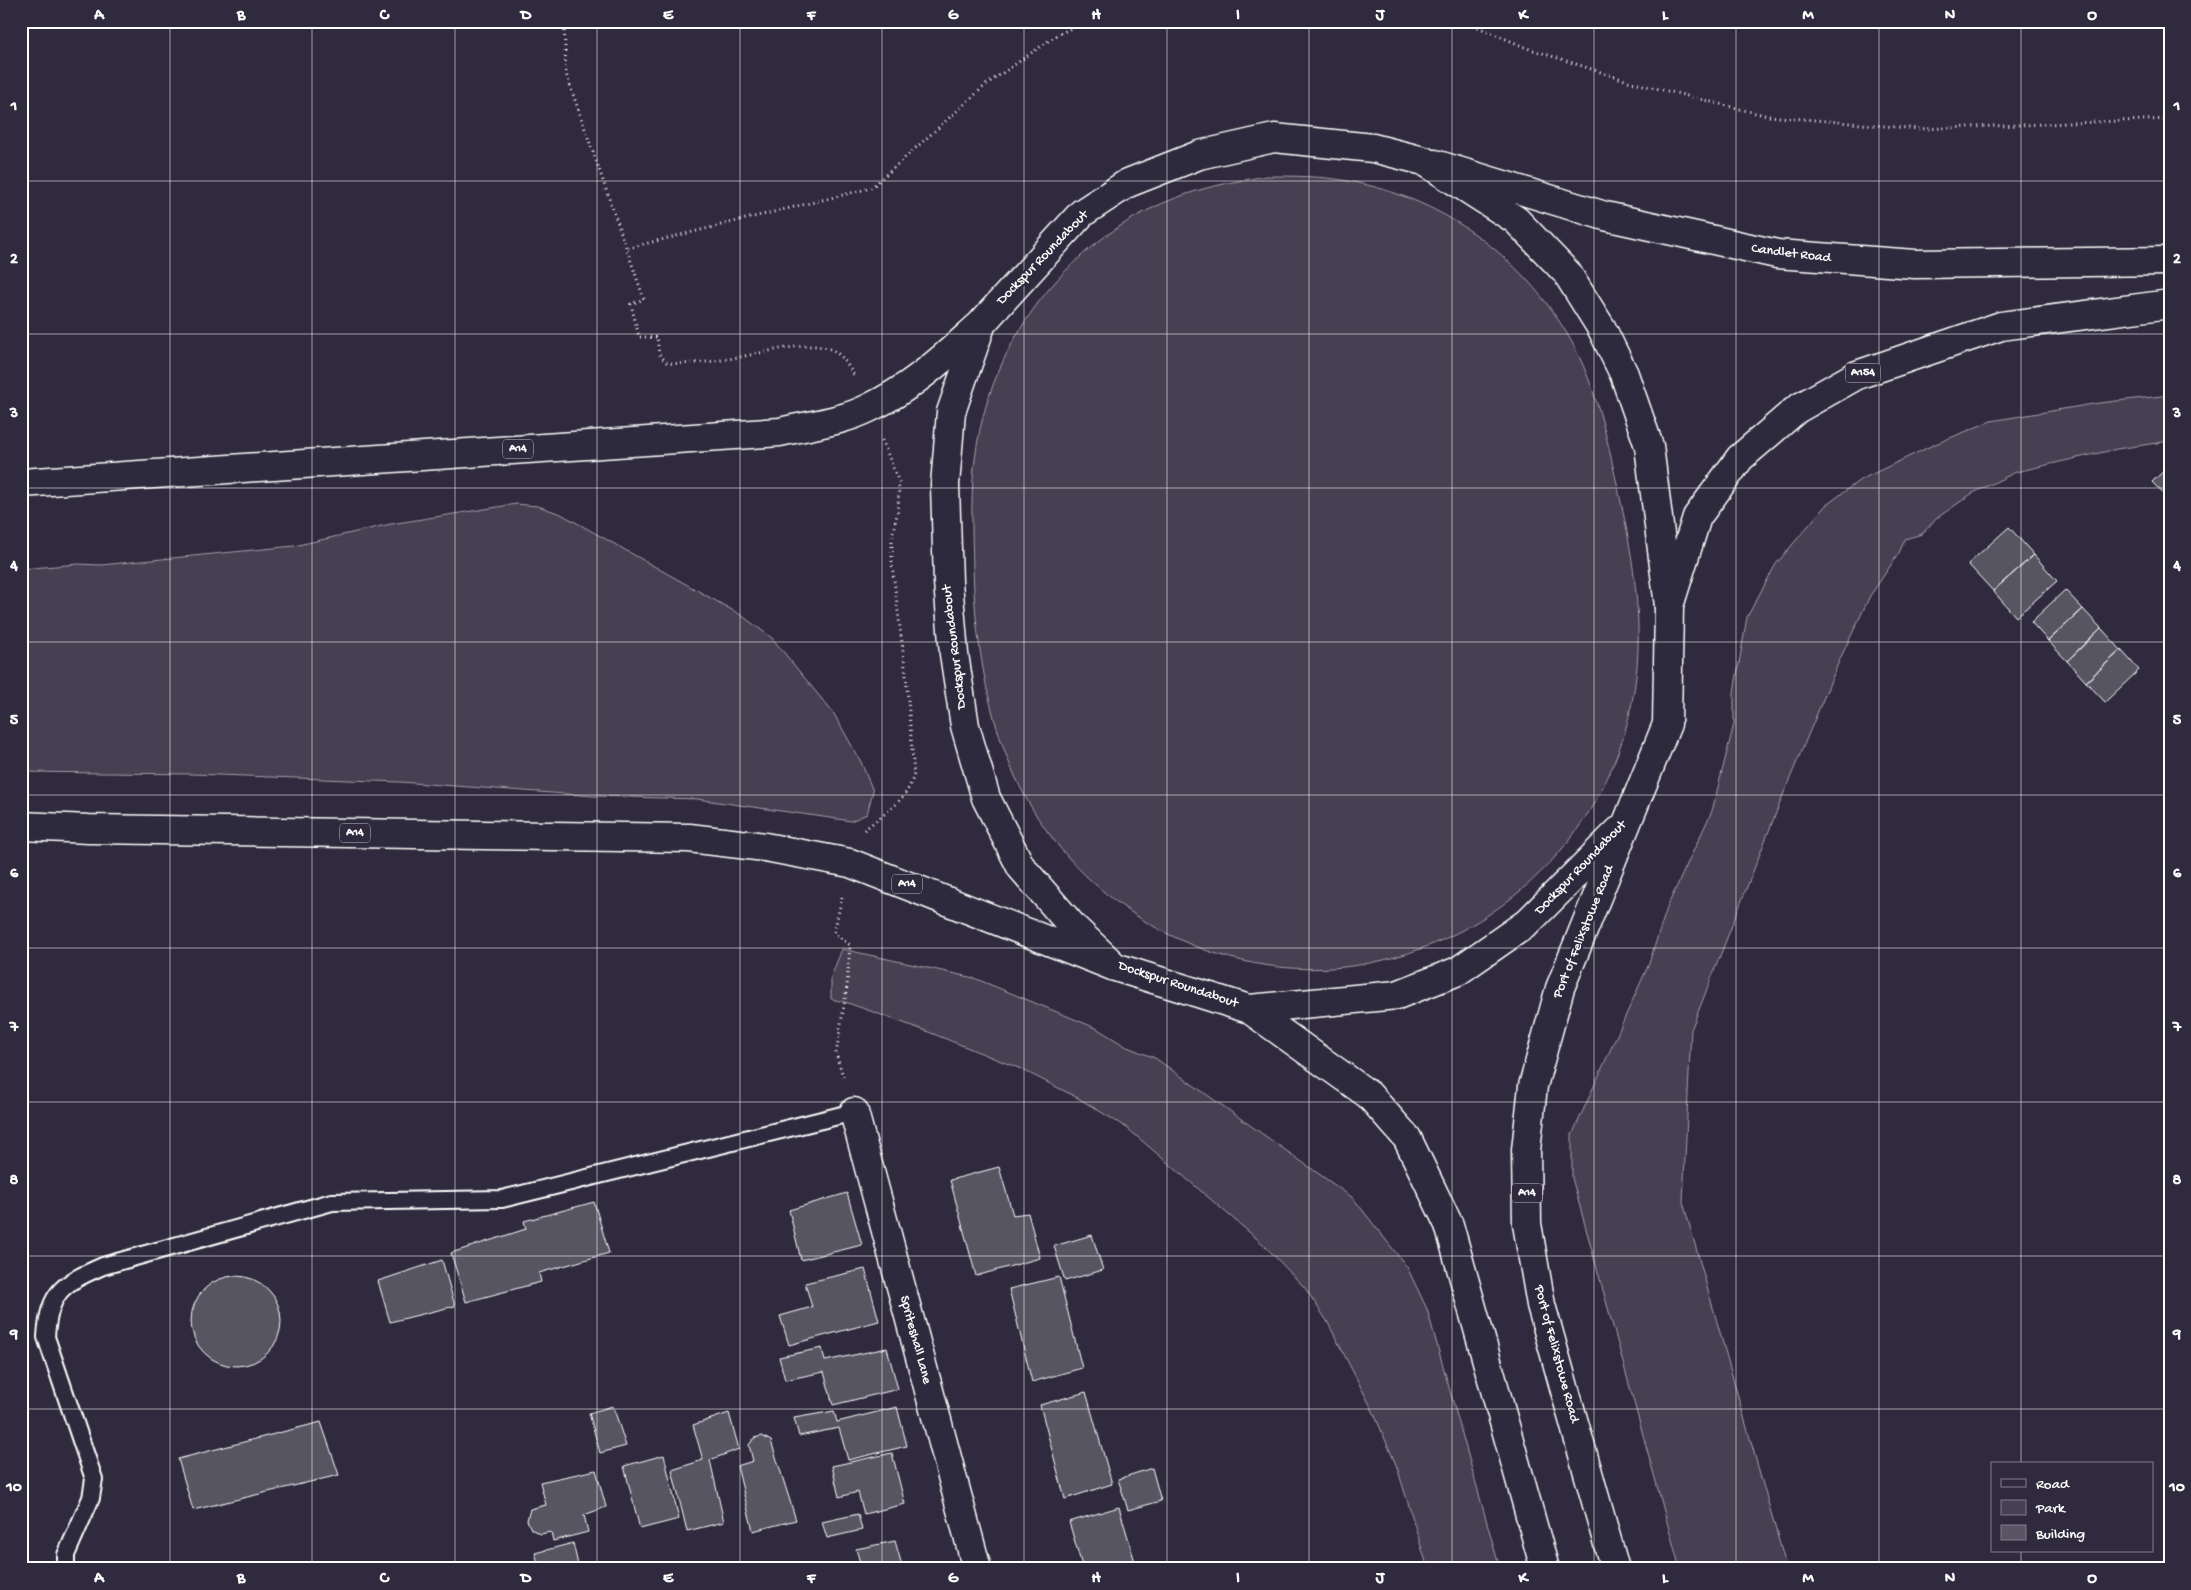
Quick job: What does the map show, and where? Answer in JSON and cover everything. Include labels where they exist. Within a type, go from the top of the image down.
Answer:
[{"type":"main road","name":"Dockspur Roundabout","points":[[1274,138],[1373,148],[1424,161],[1516,220],[1567,273],[1602,329],[1624,374],[1649,446],[1669,606],[1667,724],[1627,823],[1527,923],[1458,971],[1397,995],[1249,1009],[1115,967],[1073,927],[1021,867],[986,798],[965,726],[954,654],[948,582],[945,485],[951,412],[982,323],[1082,213],[1128,183],[1199,155],[1274,138]]},
{"type":"main road","name":"Candlet Road","points":[[1424,161],[1605,216],[1777,254],[1915,264],[2170,261]]},
{"type":"main road","name":"A154","points":[[1669,606],[1697,517],[1740,458],[1797,408],[1857,375],[2001,326],[2170,304]]},
{"type":"main road","name":"A14","points":[[21,482],[780,432],[846,417],[869,408],[925,376],[982,323]]},
{"type":"main road","name":"Port of Felixstowe Road","points":[[1614,1569],[1541,1306],[1527,1224],[1526,1150],[1533,1086],[1560,988],[1627,823]]},
{"type":"main road","name":"A14","points":[[21,826],[109,830],[689,838],[765,847],[850,863],[1115,967]]},
{"type":"main road","points":[[1249,1009],[1369,1095],[1406,1138],[1449,1225],[1545,1569]]},
{"type":"main road","name":"Spriteshall Lane","points":[[854,1112],[977,1569]]},
{"type":"lane","points":[[66,1569],[66,1555],[91,1498],[94,1479],[46,1337],[47,1321],[53,1299],[70,1280],[104,1266],[332,1202],[502,1199],[854,1112]]},
{"type":"path","points":[[564,21],[566,74],[628,248],[644,299],[631,304],[639,337],[657,337],[659,354],[668,363],[704,363],[790,347],[830,349],[846,361],[869,408],[899,482],[898,510],[892,537],[892,564],[904,656],[914,774],[911,788],[896,805],[864,830],[854,845],[834,933],[850,945],[847,986],[836,1054],[854,1112]]},
{"type":"path","points":[[628,248],[871,188],[987,84],[1057,35],[1086,21]]},
{"type":"path","points":[[1464,21],[1527,48],[1631,82],[1768,116],[1920,129],[2170,119]]},
{"type":"green space","points":[[1266,176],[1338,179],[1384,189],[1418,202],[1450,218],[1481,238],[1509,261],[1534,288],[1556,317],[1575,348],[1596,401],[1624,518],[1636,597],[1638,650],[1636,676],[1632,702],[1618,753],[1596,801],[1566,844],[1531,881],[1490,913],[1445,939],[1396,957],[1344,967],[1292,968],[1242,961],[1193,945],[1148,923],[1106,894],[1070,859],[1039,819],[1014,774],[1004,750],[989,699],[976,620],[972,510],[976,452],[985,409],[1000,368],[1020,329],[1046,293],[1075,261],[1109,234],[1146,211],[1187,194]]},
{"type":"green space","points":[[2170,395],[2170,441],[2117,449],[2016,472],[1973,493],[1937,518],[1922,534],[1905,539],[1899,553],[1870,596],[1840,659],[1783,795],[1691,1030],[1683,1202],[1787,1569],[1680,1569],[1572,1178],[1572,1135],[1648,966],[1668,905],[1712,811],[1734,724],[1734,692],[1747,617],[1776,564],[1825,506],[1860,480],[1933,445],[1991,421],[2099,403]]},
{"type":"green space","points":[[516,504],[538,506],[561,514],[741,615],[772,638],[834,714],[861,762],[873,791],[867,814],[851,821],[697,799],[593,796],[400,782],[192,774],[21,772],[21,569],[78,564],[101,565],[294,546],[391,524]]},
{"type":"green space","points":[[842,949],[974,978],[1096,1028],[1127,1047],[1155,1058],[1353,1198],[1407,1267],[1427,1309],[1500,1569],[1428,1569],[1397,1467],[1372,1409],[1327,1321],[1305,1288],[1263,1244],[1127,1128],[1078,1098],[1021,1069],[926,1031],[848,1003],[831,999],[831,977]]},
{"type":"building","points":[[2170,465],[2170,501],[2152,482]]},
{"type":"building","points":[[2009,527],[2034,555],[1993,591],[1968,564]]},
{"type":"building","points":[[2034,555],[2057,581],[2016,617],[1993,591]]},
{"type":"building","points":[[2065,590],[2083,609],[2048,641],[2031,622]]},
{"type":"building","points":[[2083,609],[2101,628],[2067,661],[2048,641]]},
{"type":"building","points":[[2101,628],[2121,650],[2086,682],[2067,661]]},
{"type":"building","points":[[2121,650],[2139,670],[2105,702],[2086,682]]},
{"type":"building","points":[[999,1167],[1013,1215],[1028,1213],[1040,1258],[976,1276],[950,1180]]},
{"type":"building","points":[[847,1193],[862,1245],[801,1260],[789,1210]]},
{"type":"building","points":[[594,1202],[609,1253],[539,1273],[541,1282],[466,1302],[451,1253],[526,1229],[524,1221]]},
{"type":"building","points":[[1092,1235],[1103,1270],[1065,1281],[1054,1246]]},
{"type":"building","points":[[442,1260],[455,1306],[390,1322],[378,1281]]},
{"type":"building","points":[[865,1269],[879,1321],[789,1345],[780,1316],[812,1307],[805,1283]]},
{"type":"building","points":[[236,1276],[253,1279],[268,1289],[278,1304],[281,1321],[278,1338],[268,1353],[253,1363],[236,1366],[219,1363],[204,1353],[194,1338],[191,1321],[194,1304],[204,1289],[219,1279]]},
{"type":"building","points":[[1059,1277],[1082,1368],[1032,1382],[1009,1289]]},
{"type":"building","points":[[822,1348],[825,1361],[887,1348],[898,1389],[833,1405],[824,1372],[785,1380],[779,1357]]},
{"type":"building","points":[[1086,1392],[1112,1484],[1065,1499],[1040,1405]]},
{"type":"building","points":[[613,1406],[626,1446],[600,1453],[589,1413]]},
{"type":"building","points":[[897,1407],[907,1446],[848,1460],[839,1428],[799,1436],[794,1418],[834,1411],[837,1422]]},
{"type":"building","points":[[729,1413],[739,1449],[710,1460],[724,1522],[687,1531],[672,1470],[703,1460],[693,1425]]},
{"type":"building","points":[[321,1422],[339,1475],[193,1510],[178,1459]]},
{"type":"building","points":[[762,1436],[771,1441],[796,1520],[753,1531],[737,1466],[753,1461],[749,1445],[754,1438]]},
{"type":"building","points":[[892,1453],[905,1504],[864,1514],[858,1492],[839,1497],[832,1466]]},
{"type":"building","points":[[664,1455],[679,1519],[640,1529],[624,1466]]},
{"type":"building","points":[[1152,1468],[1161,1501],[1128,1510],[1118,1479]]},
{"type":"building","points":[[596,1470],[606,1507],[584,1515],[588,1532],[553,1541],[551,1532],[540,1534],[531,1529],[527,1520],[530,1509],[546,1505],[540,1482]]},
{"type":"building","points":[[1119,1507],[1137,1569],[1083,1569],[1069,1522]]},
{"type":"building","points":[[858,1514],[862,1530],[827,1538],[822,1522]]},
{"type":"building","points":[[895,1541],[903,1569],[862,1569],[856,1549]]},
{"type":"building","points":[[573,1543],[579,1569],[540,1569],[535,1553]]},
{"type":"building","points":[[646,1565],[647,1569],[630,1569]]}]
